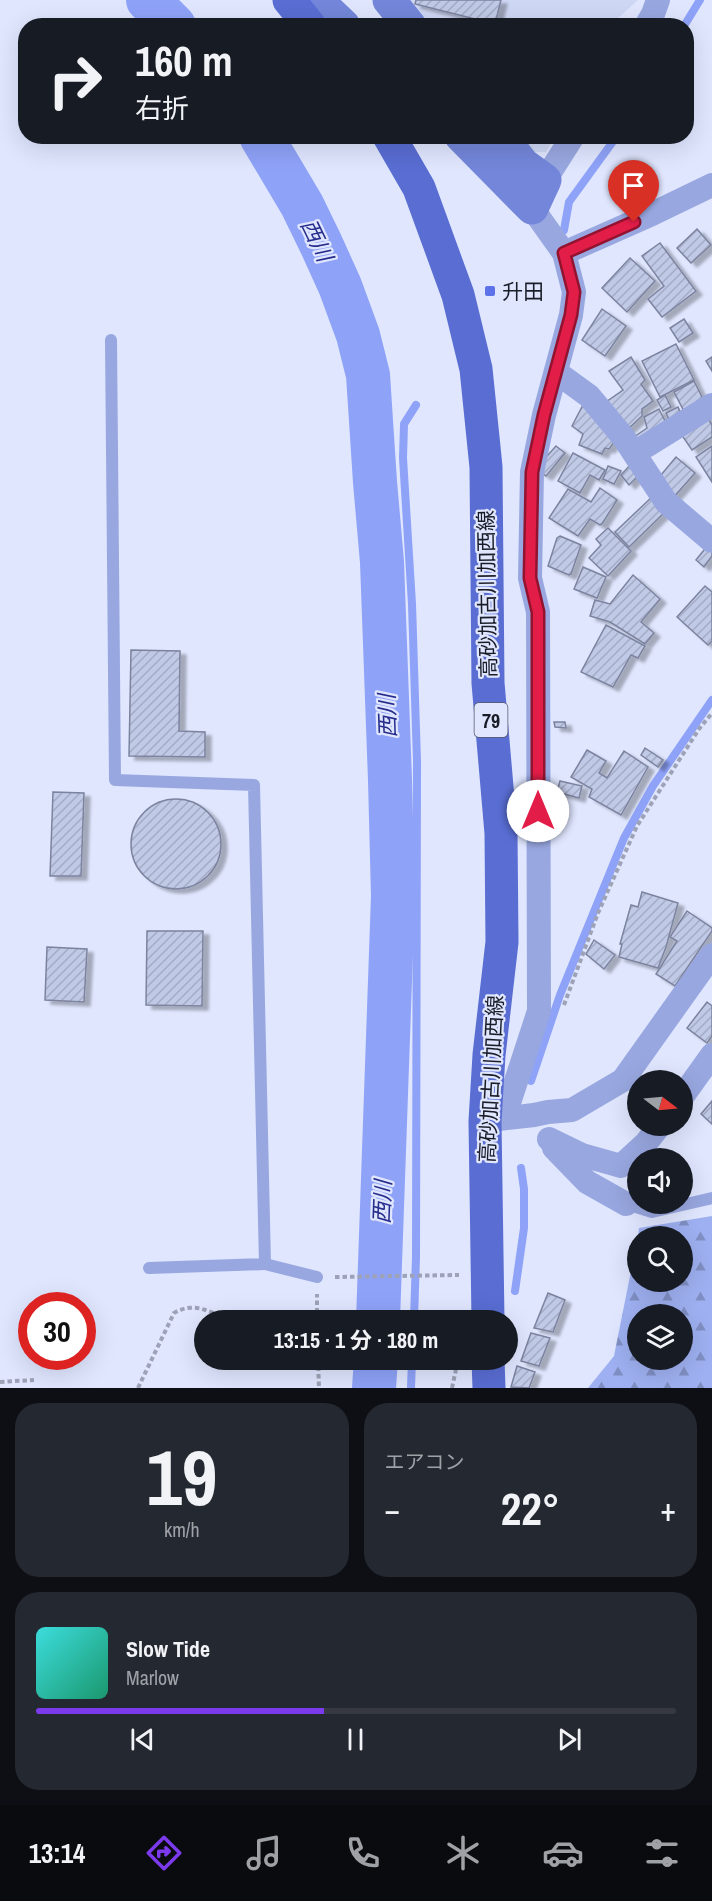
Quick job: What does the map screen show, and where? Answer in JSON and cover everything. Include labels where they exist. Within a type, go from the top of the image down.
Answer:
[{"type":"main road","points":[[389,0],[404,18]]},
{"type":"main road","points":[[300,5],[327,18]]},
{"type":"main road","name":"高砂加古川加西線","points":[[394,144],[419,188],[458,296],[476,369],[486,467],[488,683],[501,833],[502,942],[489,1055],[495,1120],[488,1310]]},
{"type":"main road","points":[[472,144],[538,194]]},
{"type":"main road","points":[[507,144],[523,164],[538,194]]},
{"type":"main road","points":[[488,1370],[489,1388]]},
{"type":"street","points":[[651,18],[658,0]]},
{"type":"street","points":[[495,1120],[539,1011],[538,612],[530,578],[532,472],[544,415],[571,315],[574,292],[564,253],[538,194],[568,144]]},
{"type":"street","points":[[564,253],[712,185]]},
{"type":"street","points":[[556,372],[589,396],[624,438],[666,502],[712,541]]},
{"type":"street","points":[[646,446],[712,405]]},
{"type":"street","points":[[495,1120],[572,1110],[623,1080],[712,955]]},
{"type":"street","points":[[693,1082],[712,1055]]},
{"type":"street","points":[[541,1113],[555,1151],[587,1182],[626,1204]]},
{"type":"street","points":[[549,1139],[582,1155],[621,1166],[651,1136]]},
{"type":"lane","points":[[111,339],[115,780],[254,785],[265,1264]]},
{"type":"lane","points":[[626,1204],[652,1212],[712,1198]]},
{"type":"lane","points":[[149,1268],[265,1264],[317,1277]]},
{"type":"path","points":[[562,1015],[571,984],[598,913],[637,826],[699,729],[712,713]]},
{"type":"path","points":[[317,1310],[317,1277],[442,1275]]},
{"type":"path","points":[[138,1388],[174,1313],[184,1307],[198,1307],[205,1310]]},
{"type":"path","points":[[318,1370],[319,1388]]},
{"type":"path","points":[[452,1388],[456,1370]]},
{"type":"path","points":[[0,1382],[34,1380]]},
{"type":"shaded area","points":[[399,0],[638,0],[618,18],[415,18]]},
{"type":"shaded area","points":[[523,144],[550,144],[546,152],[530,152]]},
{"type":"green space","points":[[712,1216],[712,1388],[588,1388],[614,1356],[627,1291],[693,1292],[693,1226],[651,1226]]},
{"type":"building","points":[[416,0],[501,0],[496,18],[471,18],[415,4]]},
{"type":"building","points":[[697,229],[711,245],[691,263],[677,248]]},
{"type":"building","points":[[660,243],[696,291],[662,317],[648,299],[664,286],[642,256]]},
{"type":"building","points":[[630,258],[655,281],[627,312],[602,288]]},
{"type":"building","points":[[602,309],[626,326],[605,356],[582,340]]},
{"type":"building","points":[[684,319],[693,333],[679,342],[670,328]]},
{"type":"building","points":[[676,344],[694,380],[660,397],[642,361]]},
{"type":"building","points":[[631,357],[645,380],[641,384],[653,401],[642,409],[642,416],[626,431],[606,402],[623,390],[609,371]]},
{"type":"building","points":[[712,357],[712,371],[706,361]]},
{"type":"building","points":[[694,381],[706,405],[686,415],[674,392]]},
{"type":"building","points":[[665,395],[671,407],[663,411],[657,400]]},
{"type":"building","points":[[586,399],[617,438],[609,449],[605,448],[602,454],[579,445],[583,434],[572,426]]},
{"type":"building","points":[[678,407],[684,420],[672,426],[666,413]]},
{"type":"building","points":[[659,409],[668,427],[635,447],[631,439],[647,428],[644,417]]},
{"type":"building","points":[[705,414],[712,425],[712,437],[692,450],[679,431]]},
{"type":"building","points":[[556,446],[565,453],[546,476],[539,471],[539,465]]},
{"type":"building","points":[[712,446],[712,482],[696,457]]},
{"type":"building","points":[[573,453],[605,470],[599,480],[590,475],[580,493],[558,481]]},
{"type":"building","points":[[676,457],[695,473],[674,497],[656,481]]},
{"type":"building","points":[[631,464],[641,473],[629,485],[621,475]]},
{"type":"building","points":[[608,466],[621,471],[614,484],[603,479]]},
{"type":"building","points":[[600,488],[617,500],[602,524],[590,519],[578,536],[549,518],[568,489],[591,502]]},
{"type":"building","points":[[654,495],[668,509],[629,547],[615,532]]},
{"type":"building","points":[[608,528],[631,551],[608,576],[589,558],[601,545],[596,539]]},
{"type":"building","points":[[560,536],[581,545],[569,575],[548,566],[557,538]]},
{"type":"building","points":[[708,545],[712,548],[712,556],[704,567],[696,560]]},
{"type":"building","points":[[583,567],[606,577],[597,598],[574,589]]},
{"type":"building","points":[[633,575],[660,599],[641,622],[654,633],[645,644],[610,622],[590,616],[595,600],[610,604]]},
{"type":"building","points":[[705,586],[712,592],[712,641],[708,645],[677,617]]},
{"type":"building","points":[[606,625],[645,646],[638,658],[631,655],[613,687],[581,672]]},
{"type":"building","points":[[131,650],[180,651],[179,731],[205,732],[205,757],[129,756]]},
{"type":"building","points":[[554,722],[565,722],[566,728],[555,727]]},
{"type":"building","points":[[645,748],[663,760],[658,767],[641,755]]},
{"type":"building","points":[[587,750],[606,761],[599,773],[607,778],[624,751],[648,767],[621,815],[589,797],[592,789],[571,777]]},
{"type":"building","points":[[560,781],[582,786],[579,798],[557,792]]},
{"type":"building","points":[[53,792],[84,793],[81,876],[50,876]]},
{"type":"building","points":[[176,799],[193,803],[208,812],[217,827],[221,844],[217,861],[208,876],[193,885],[176,889],[159,885],[144,876],[135,861],[131,844],[135,827],[144,812],[159,803]]},
{"type":"building","points":[[642,892],[678,903],[658,968],[619,957],[622,944],[620,944],[631,905],[638,907]]},
{"type":"building","points":[[687,911],[712,928],[712,931],[675,986],[656,974],[677,941],[670,937]]},
{"type":"building","points":[[147,931],[203,931],[202,1006],[146,1005]]},
{"type":"building","points":[[594,940],[615,955],[604,969],[586,954]]},
{"type":"building","points":[[47,947],[87,949],[84,1002],[45,1000]]},
{"type":"building","points":[[707,1002],[712,1006],[712,1036],[707,1043],[687,1028]]},
{"type":"building","points":[[712,1101],[712,1124],[701,1114]]},
{"type":"building","points":[[548,1293],[565,1300],[553,1332],[534,1328]]},
{"type":"building","points":[[531,1333],[550,1338],[539,1366],[521,1361]]},
{"type":"building","points":[[518,1366],[535,1372],[529,1388],[511,1387]]},
{"type":"waterway","name":"西川","points":[[148,0],[166,18]]},
{"type":"waterway","points":[[689,18],[700,0]]},
{"type":"waterway","name":"西川","points":[[266,144],[302,205],[340,286],[358,335],[368,375],[382,562],[393,896],[378,1310]]},
{"type":"waterway","points":[[564,230],[569,202],[611,144]]},
{"type":"waterway","points":[[414,1310],[417,761],[412,604],[403,458],[404,424],[416,405]]},
{"type":"waterway","points":[[531,1081],[560,995],[624,838],[653,786],[712,700]]},
{"type":"waterway","points":[[515,1291],[524,1228],[524,1189],[521,1168]]},
{"type":"waterway","name":"西川","points":[[374,1388],[375,1370]]},
{"type":"waterway","points":[[411,1388],[412,1370]]},
{"type":"place","name":"升田","points":[[490,291]]},
{"type":"route","points":[[538,811],[538,612],[530,578],[532,472],[544,415],[571,315],[574,292],[564,253],[634,222]]}]
